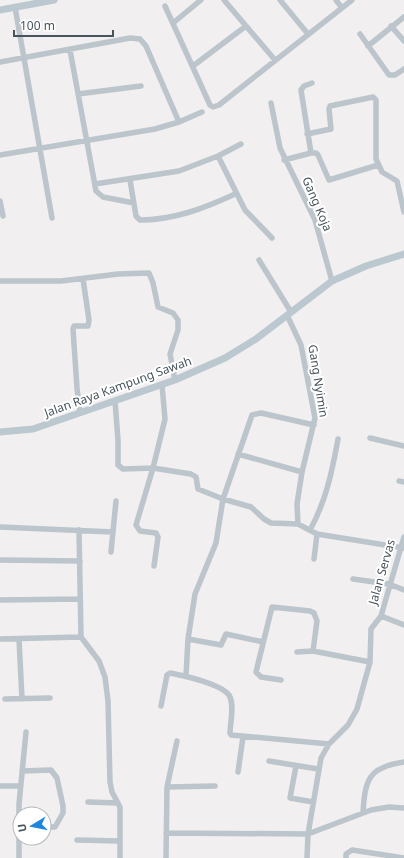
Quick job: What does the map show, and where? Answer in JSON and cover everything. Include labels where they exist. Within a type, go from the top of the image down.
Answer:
[{"type":"street","points":[[0,10],[54,0]]},
{"type":"street","points":[[173,22],[201,0]]},
{"type":"street","points":[[224,0],[275,60]]},
{"type":"street","points":[[280,0],[308,34]]},
{"type":"street","points":[[336,0],[342,8]]},
{"type":"street","points":[[165,6],[213,107],[219,105],[352,0]]},
{"type":"street","points":[[14,7],[52,218]]},
{"type":"street","points":[[368,46],[404,17]]},
{"type":"street","points":[[194,66],[246,26]]},
{"type":"street","points":[[391,26],[404,41]]},
{"type":"street","points":[[360,34],[390,76],[395,75],[404,69]]},
{"type":"street","points":[[0,62],[24,59],[130,38],[140,39],[146,46],[179,122]]},
{"type":"street","points":[[70,50],[96,191],[103,197],[134,203]]},
{"type":"street","points":[[311,153],[301,90],[304,86],[312,83]]},
{"type":"street","points":[[78,94],[141,86]]},
{"type":"street","points":[[307,134],[331,129],[328,109],[330,106],[373,97],[376,100],[375,150],[378,165],[382,172],[397,181],[404,180]]},
{"type":"street","name":"Gang Koja","points":[[270,103],[284,160],[313,216],[332,281]]},
{"type":"street","points":[[0,155],[155,129],[179,122],[202,112]]},
{"type":"street","points":[[95,184],[130,180],[179,171],[218,156],[241,144]]},
{"type":"street","points":[[284,160],[316,153],[329,180],[378,165]]},
{"type":"street","points":[[218,156],[235,194],[250,217],[272,238]]},
{"type":"street","points":[[130,180],[137,218],[140,220],[173,217],[198,210],[235,194]]},
{"type":"street","points":[[397,181],[404,212]]},
{"type":"street","points":[[0,201],[2,216]]},
{"type":"street","name":"Jalan Raya Kampung Sawah","points":[[0,432],[33,429],[175,380],[224,358],[256,338],[332,281],[366,266],[404,254]]},
{"type":"street","name":"Gang Nyimin","points":[[259,260],[289,314],[301,345],[315,418],[302,472],[297,504],[298,524]]},
{"type":"street","points":[[0,281],[61,281],[118,274],[149,273],[152,277],[158,307],[173,312],[178,320],[178,330],[170,354],[175,380]]},
{"type":"street","points":[[80,413],[73,329],[74,326],[88,326],[89,320],[84,279]]},
{"type":"street","points":[[154,566],[158,537],[156,533],[140,531],[136,525],[166,419],[162,385]]},
{"type":"street","points":[[114,401],[118,440],[118,465],[123,469],[153,468],[192,474],[196,477],[198,489],[223,499],[256,509],[264,520],[271,523],[298,524],[317,534],[402,548]]},
{"type":"street","points":[[186,676],[188,639],[194,594],[216,543],[223,499],[252,415],[262,413],[314,425]]},
{"type":"street","points":[[370,438],[404,446]]},
{"type":"street","points":[[310,530],[324,501],[331,480],[338,439]]},
{"type":"street","points":[[238,454],[302,472]]},
{"type":"street","points":[[111,552],[116,501]]},
{"type":"street","points":[[0,527],[113,532]]},
{"type":"street","points":[[79,530],[79,599],[81,637],[99,661],[105,677],[108,701],[110,782],[112,792],[120,807],[120,858]]},
{"type":"street","points":[[314,559],[317,534]]},
{"type":"street","name":"Jalan Servas","points":[[307,858],[308,834],[321,758],[329,744],[344,731],[357,709],[370,662],[371,629],[381,616],[389,584],[402,548],[404,537]]},
{"type":"street","points":[[0,560],[80,562]]},
{"type":"street","points":[[353,579],[389,584],[404,590]]},
{"type":"street","points":[[0,600],[79,599]]},
{"type":"street","points":[[281,680],[258,675],[256,672],[272,607],[310,611],[314,613],[318,621],[313,651]]},
{"type":"street","points":[[381,616],[404,625]]},
{"type":"street","points":[[188,639],[221,644],[226,634],[263,642]]},
{"type":"street","points":[[0,639],[81,637]]},
{"type":"street","points":[[19,639],[22,699]]},
{"type":"street","points":[[297,652],[313,651],[370,662]]},
{"type":"street","points":[[161,706],[167,675],[170,673],[186,676],[218,687],[229,696],[231,704],[231,736],[329,744]]},
{"type":"street","points":[[5,699],[50,698]]},
{"type":"street","points":[[19,806],[20,786],[26,732]]},
{"type":"street","points":[[238,772],[243,737]]},
{"type":"street","points":[[166,858],[167,787],[177,741]]},
{"type":"street","points":[[268,761],[318,770]]},
{"type":"street","points":[[363,813],[364,793],[372,773],[384,766],[404,762]]},
{"type":"street","points":[[296,766],[290,798],[313,802]]},
{"type":"street","points":[[22,771],[51,770],[57,778],[63,813],[55,826],[52,826]]},
{"type":"street","points":[[0,786],[20,786]]},
{"type":"street","points":[[167,787],[215,786]]},
{"type":"street","points":[[88,802],[118,803]]},
{"type":"street","points":[[166,833],[308,834],[363,813],[389,807],[404,808]]},
{"type":"street","points":[[77,840],[119,841]]},
{"type":"street","points":[[19,846],[19,858]]},
{"type":"street","points":[[346,858],[346,854],[352,850],[404,858]]}]
